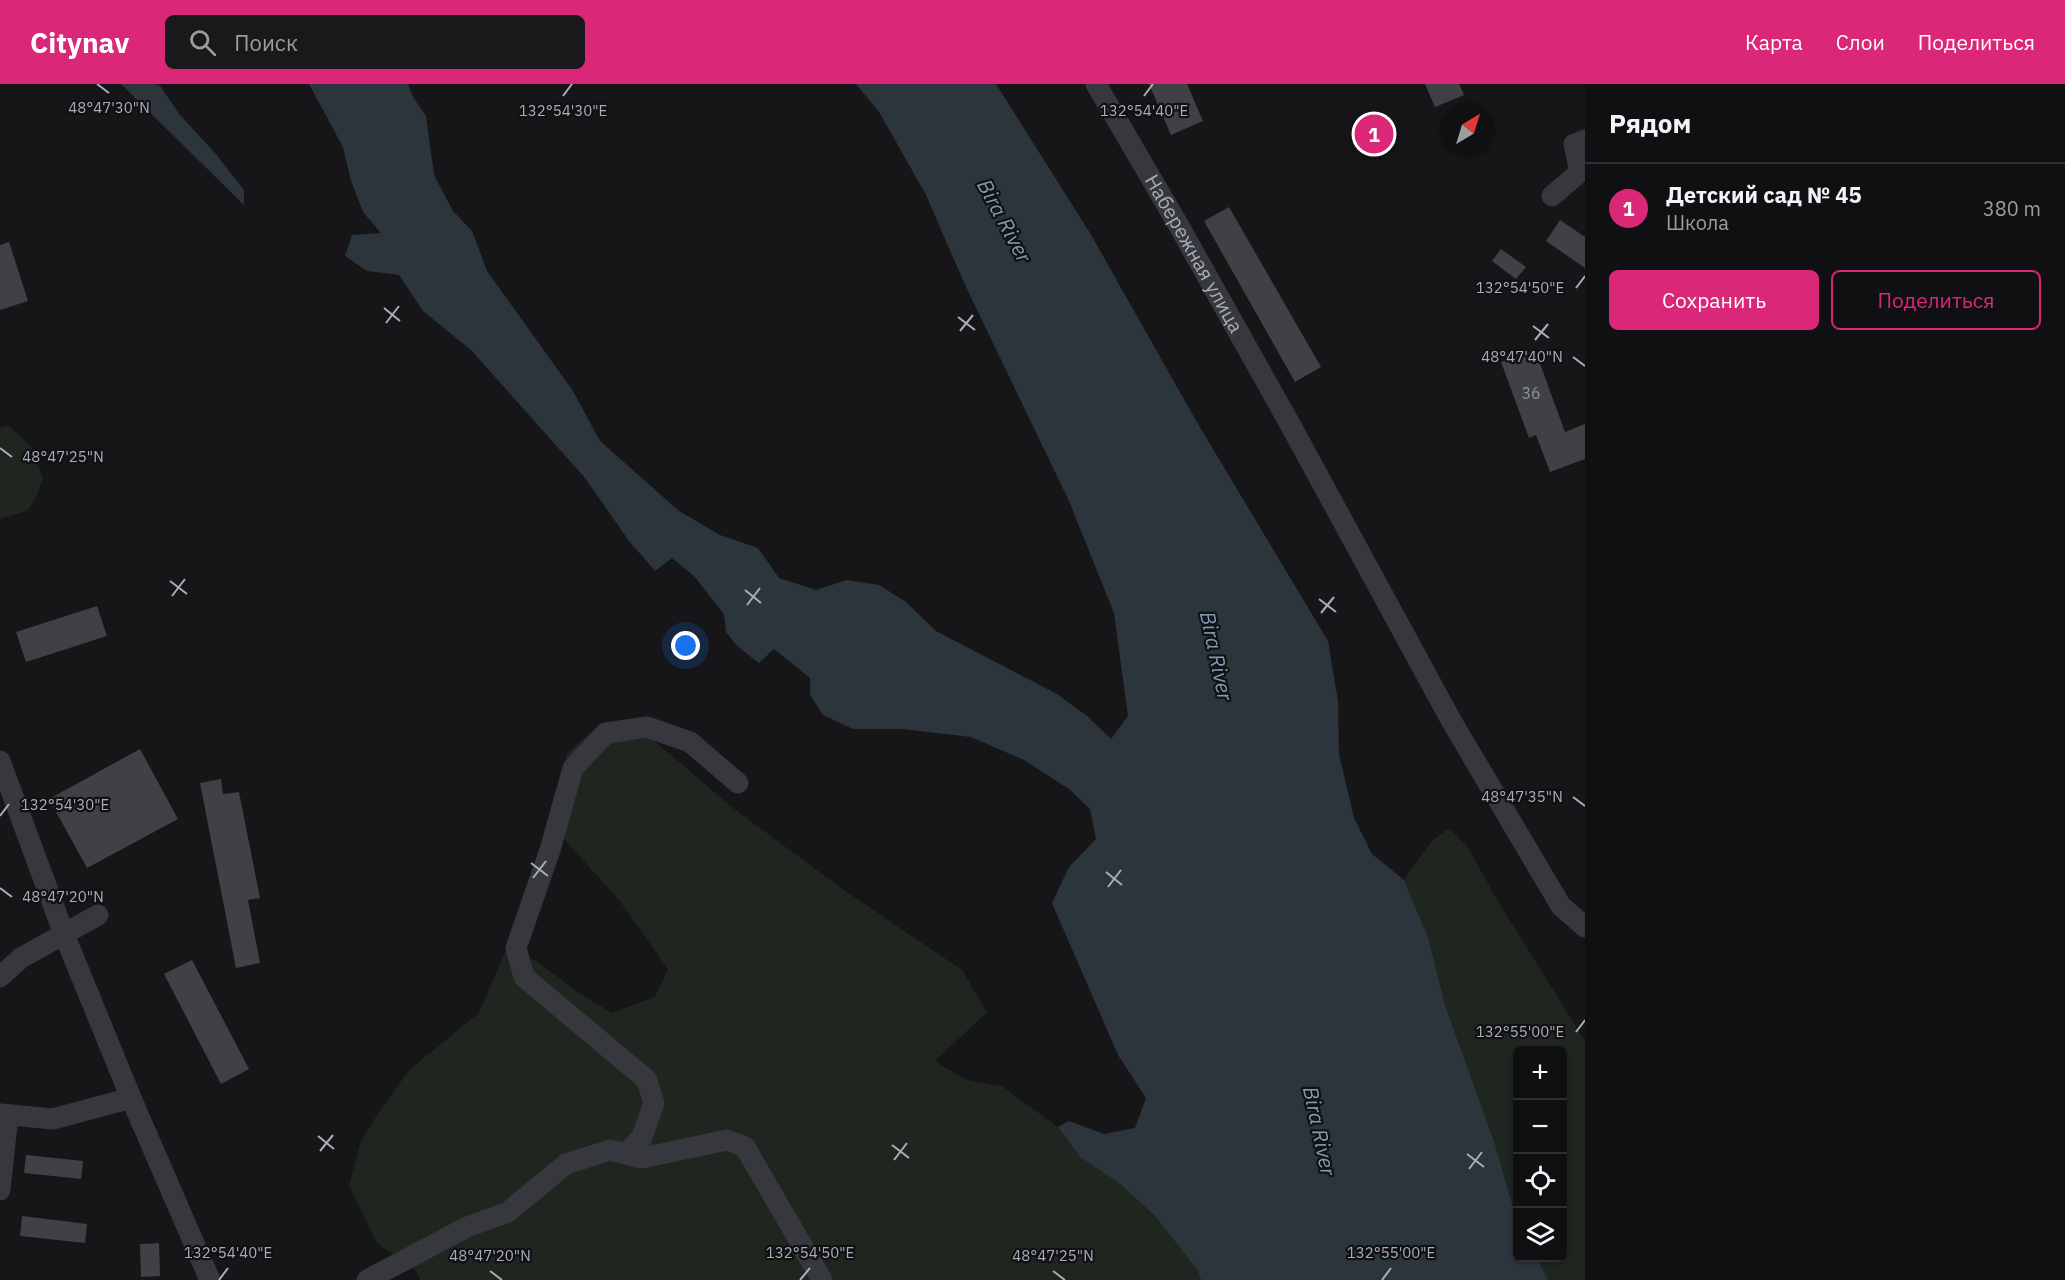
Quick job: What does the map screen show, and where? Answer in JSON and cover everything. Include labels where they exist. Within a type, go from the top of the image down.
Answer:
[{"type":"street","name":"Набережная улица","points":[[1096,84],[1291,426],[1452,722],[1562,906],[1585,927]]},
{"type":"street","points":[[1551,196],[1580,172],[1574,144],[1585,140]]},
{"type":"street","points":[[626,1154],[642,1137],[654,1103],[647,1080],[524,977],[516,948],[550,850],[573,768],[606,733],[647,727],[690,742],[738,783]]},
{"type":"street","points":[[0,761],[64,934],[131,1098],[210,1280]]},
{"type":"street","points":[[0,977],[21,958],[98,915]]},
{"type":"street","points":[[0,1190],[4,1114],[53,1119],[131,1098]]},
{"type":"street","points":[[367,1280],[467,1227],[508,1212],[566,1164],[610,1150],[642,1158],[727,1140],[745,1148],[822,1280]]},
{"type":"shaded area","points":[[9,426],[31,446],[43,478],[36,498],[27,511],[0,519],[0,428]]},
{"type":"shaded area","points":[[620,722],[651,738],[733,808],[841,888],[962,970],[987,1012],[935,1061],[964,1079],[1003,1087],[1058,1127],[1080,1157],[1119,1183],[1155,1216],[1198,1271],[1201,1280],[420,1280],[417,1272],[377,1243],[349,1186],[360,1144],[373,1121],[409,1070],[479,1013],[505,952],[535,960],[579,993],[612,1013],[655,997],[668,969],[619,900],[565,840],[557,799],[567,753],[596,728]]},
{"type":"shaded area","points":[[1449,828],[1468,847],[1496,898],[1585,1041],[1585,1280],[1548,1280],[1539,1262],[1567,1262],[1567,1046],[1513,1046],[1513,1207],[1495,1144],[1445,1005],[1428,937],[1404,880],[1431,842]]},
{"type":"water","points":[[121,84],[160,86],[180,115],[215,153],[244,190],[244,205]]},
{"type":"water","name":"Bira River","points":[[309,84],[408,84],[413,97],[426,116],[434,175],[453,211],[472,231],[487,271],[573,391],[600,441],[679,511],[720,535],[758,548],[779,578],[816,590],[847,580],[879,585],[906,602],[936,631],[1057,694],[1087,716],[1111,739],[1128,716],[1114,613],[1069,501],[966,287],[925,193],[879,112],[856,84],[996,84],[1090,233],[1198,424],[1328,641],[1338,701],[1339,754],[1354,818],[1372,854],[1404,880],[1428,937],[1445,1005],[1495,1144],[1513,1207],[1513,1262],[1539,1262],[1548,1280],[1201,1280],[1198,1271],[1155,1216],[1119,1183],[1080,1157],[1058,1127],[1069,1121],[1104,1134],[1135,1128],[1146,1098],[1118,1055],[1052,903],[1069,867],[1096,839],[1090,809],[1069,789],[1024,760],[971,737],[902,729],[853,729],[823,715],[810,695],[810,678],[774,649],[759,663],[737,646],[726,632],[724,614],[694,576],[672,558],[655,571],[629,541],[585,478],[471,350],[423,311],[399,275],[367,271],[345,256],[352,235],[381,233],[363,212],[351,181],[343,147]]},
{"type":"building","points":[[1149,84],[1187,84],[1203,121],[1171,135]]},
{"type":"building","points":[[1425,84],[1459,84],[1464,95],[1441,102],[1441,105],[1435,107]]},
{"type":"building","points":[[1229,207],[1321,367],[1295,382],[1204,221]]},
{"type":"building","points":[[1560,220],[1585,237],[1585,268],[1546,241]]},
{"type":"building","points":[[9,242],[28,301],[0,310],[0,245]]},
{"type":"building","points":[[1501,249],[1526,267],[1516,279],[1492,261]]},
{"type":"building","points":[[1535,350],[1565,432],[1585,424],[1585,459],[1550,472],[1536,435],[1529,438],[1501,362]]},
{"type":"building","points":[[97,606],[107,636],[26,662],[16,632]]},
{"type":"building","points":[[140,749],[178,819],[87,868],[49,799]]},
{"type":"building","points":[[221,779],[223,794],[239,792],[260,898],[248,900],[260,963],[236,968],[200,783]]},
{"type":"building","points":[[192,960],[249,1069],[221,1084],[164,974]]},
{"type":"building","points":[[26,1155],[83,1161],[81,1179],[24,1173]]},
{"type":"building","points":[[22,1216],[87,1224],[85,1243],[20,1236]]},
{"type":"building","points":[[159,1243],[160,1276],[141,1277],[140,1244]]},
{"type":"place","name":"Детский сад № 45","points":[[1374,134]]}]
